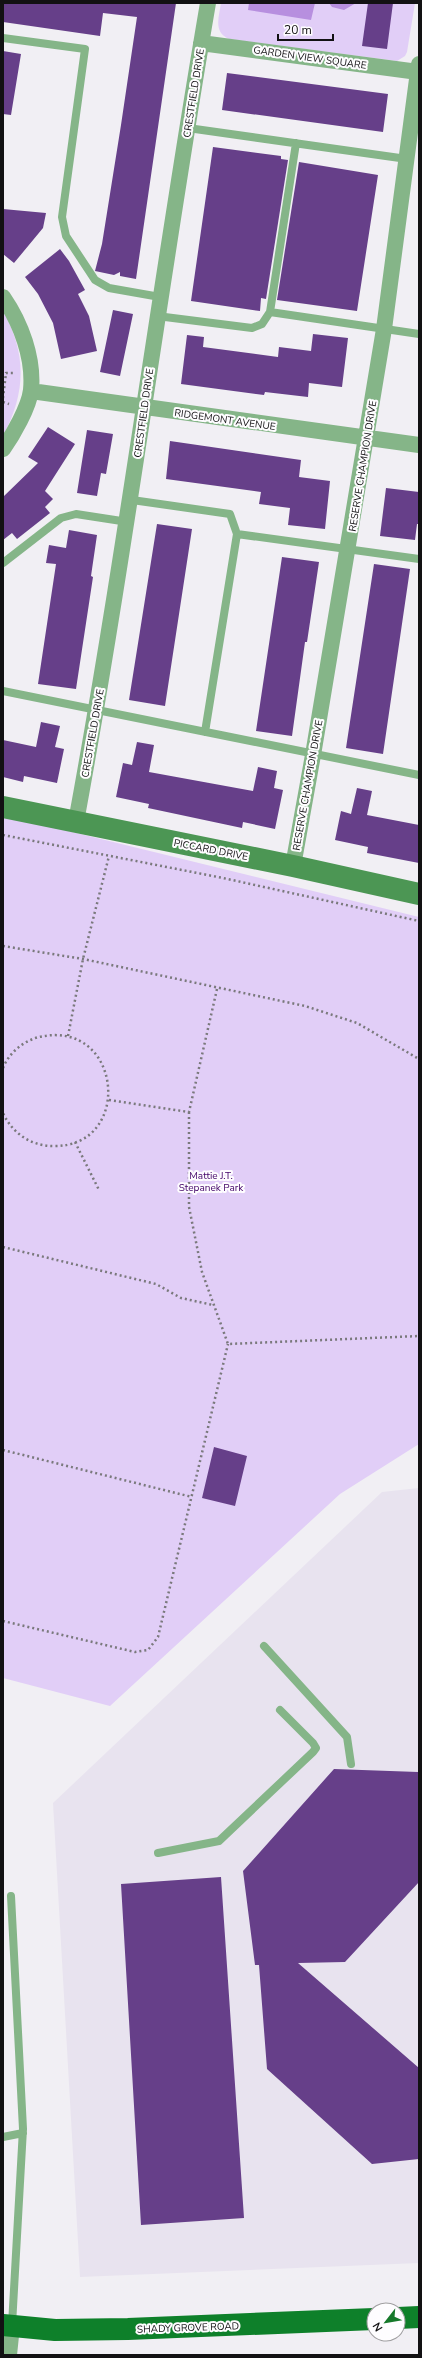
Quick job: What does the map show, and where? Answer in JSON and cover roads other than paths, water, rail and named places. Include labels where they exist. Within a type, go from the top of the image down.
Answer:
[{"type":"main road","points":[[406,2318],[419,2318]]},
{"type":"main road","name":"SHADY GROVE ROAD","points":[[7,2326],[55,2330],[114,2330],[366,2319]]},
{"type":"street","name":"CRESTFIELD DRIVE","points":[[76,822],[97,710],[132,500],[143,408],[157,316],[208,3]]},
{"type":"street","name":"GARDEN VIEW SQUARE","points":[[202,43],[418,68]]},
{"type":"street","name":"RESERVE CHAMPION DRIVE","points":[[292,866],[314,755],[367,437],[384,329],[418,68]]},
{"type":"street","points":[[3,297],[16,319],[26,344],[31,391],[20,420],[3,449]]},
{"type":"street","name":"RIDGEMONT AVENUE","points":[[31,391],[143,408],[419,445]]},
{"type":"street","name":"PICCARD DRIVE","points":[[3,807],[292,866],[419,894]]},
{"type":"street","points":[[7,2326],[8,2355]]},
{"type":"lane","points":[[3,38],[84,49],[62,217],[66,236],[95,280],[109,288],[160,297]]},
{"type":"lane","points":[[188,128],[406,159]]},
{"type":"lane","points":[[157,316],[252,328],[262,324],[270,312],[296,143]]},
{"type":"lane","points":[[270,312],[419,334]]},
{"type":"lane","points":[[132,500],[230,514],[237,534],[205,732]]},
{"type":"lane","points":[[3,563],[60,518],[76,514],[128,522]]},
{"type":"lane","points":[[237,534],[419,559]]},
{"type":"lane","points":[[3,691],[419,775]]},
{"type":"lane","points":[[264,1646],[347,1737],[351,1764]]},
{"type":"lane","points":[[158,1853],[219,1841],[316,1748],[280,1710]]},
{"type":"lane","points":[[7,2326],[23,2133],[11,1896]]},
{"type":"lane","points":[[3,2138],[23,2133]]},
{"type":"park label","name":"Mattie J.T. Stepanek Park","points":[[211,1180]]}]
